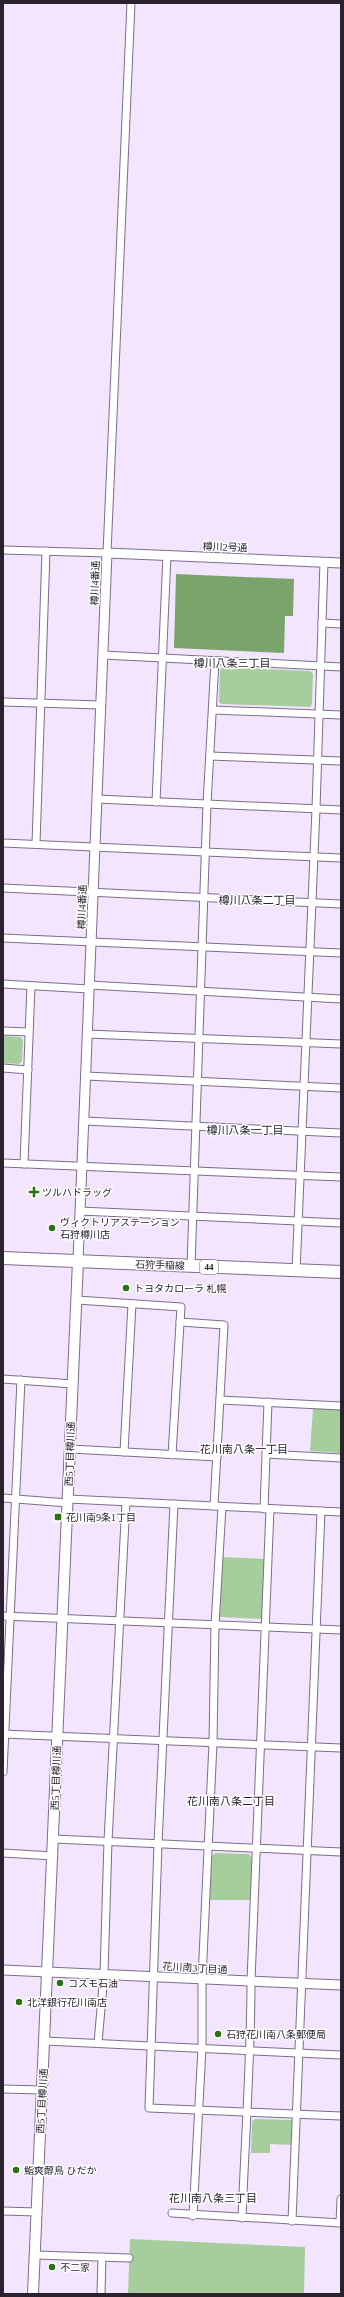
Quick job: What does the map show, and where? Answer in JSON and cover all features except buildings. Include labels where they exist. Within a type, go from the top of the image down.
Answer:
[{"type":"main road","name":"石狩手稲線","points":[[3,1258],[341,1272]]},
{"type":"main road","name":"西5丁目樽川通","points":[[33,2294],[78,1261]]},
{"type":"street","points":[[3,550],[107,553],[131,3]]},
{"type":"street","points":[[36,844],[42,704],[46,551]]},
{"type":"street","name":"樽川2号通","points":[[107,553],[341,563]]},
{"type":"street","name":"樽川4番通","points":[[78,1261],[107,553]]},
{"type":"street","points":[[156,802],[167,556]]},
{"type":"street","points":[[296,1271],[318,760],[324,562]]},
{"type":"street","points":[[322,623],[341,624]]},
{"type":"street","points":[[103,655],[341,667]]},
{"type":"street","points":[[191,1266],[202,947],[215,660]]},
{"type":"street","points":[[3,702],[101,705]]},
{"type":"street","points":[[213,710],[341,715]]},
{"type":"street","points":[[210,756],[341,761]]},
{"type":"street","points":[[97,799],[341,810]]},
{"type":"street","points":[[3,843],[341,858]]},
{"type":"street","points":[[3,888],[341,904]]},
{"type":"street","points":[[3,938],[341,953]]},
{"type":"street","points":[[3,984],[341,999]]},
{"type":"street","points":[[24,1164],[31,986]]},
{"type":"street","points":[[3,1031],[29,1032]]},
{"type":"street","points":[[87,1034],[341,1044]]},
{"type":"street","points":[[3,1068],[28,1070]]},
{"type":"street","points":[[86,1076],[341,1088]]},
{"type":"street","points":[[84,1121],[196,1128],[341,1133]]},
{"type":"street","points":[[3,1163],[341,1177]]},
{"type":"street","points":[[80,1212],[299,1220],[341,1223]]},
{"type":"street","points":[[77,1300],[181,1307],[172,1455]]},
{"type":"street","points":[[124,1452],[132,1304]]},
{"type":"street","points":[[180,1322],[224,1325],[214,1506]]},
{"type":"street","points":[[3,1379],[73,1384]]},
{"type":"street","points":[[3,1772],[7,1616],[16,1499],[21,1380]]},
{"type":"street","points":[[220,1400],[341,1406]]},
{"type":"street","points":[[242,2218],[246,2112],[251,2051],[251,1981],[258,1848],[260,1745],[266,1627],[266,1454],[268,1402]]},
{"type":"street","points":[[71,1449],[217,1457]]},
{"type":"street","points":[[266,1454],[341,1458]]},
{"type":"street","points":[[3,1498],[341,1512]]},
{"type":"street","points":[[98,2043],[104,1974],[108,1841],[114,1739],[118,1621],[126,1502]]},
{"type":"street","points":[[174,1504],[167,1623],[164,1741],[152,1977],[152,2046],[149,2108],[341,2116]]},
{"type":"street","points":[[193,2216],[202,2048],[202,1979],[213,1743],[215,1625],[222,1507]]},
{"type":"street","points":[[292,2221],[321,1511]]},
{"type":"street","points":[[7,1616],[341,1630]]},
{"type":"street","points":[[4,1734],[341,1748]]},
{"type":"street","points":[[54,1839],[341,1852]]},
{"type":"street","points":[[3,1853],[53,1856]]},
{"type":"street","name":"花川南3丁目通","points":[[3,1970],[341,1985]]},
{"type":"street","points":[[45,2041],[341,2055]]},
{"type":"street","points":[[3,2089],[42,2090]]},
{"type":"street","points":[[172,2213],[193,2216],[340,2223],[341,2199]]},
{"type":"street","points":[[3,2211],[37,2212]]},
{"type":"street","points":[[34,2255],[129,2258]]},
{"type":"street","points":[[101,2294],[102,2257]]},
{"type":"shaded area","points":[[176,574],[294,579],[293,616],[285,616],[284,653],[174,648]]},
{"type":"shaded area","points":[[223,667],[310,671],[313,674],[312,704],[310,707],[221,704],[219,702],[220,670]]},
{"type":"shaded area","points":[[3,1036],[20,1037],[23,1040],[22,1061],[19,1064],[3,1063]]},
{"type":"shaded area","points":[[313,1409],[341,1409],[341,1453],[310,1451]]},
{"type":"shaded area","points":[[222,1557],[265,1559],[263,1619],[220,1617]]},
{"type":"shaded area","points":[[215,1853],[249,1854],[255,1871],[255,1883],[251,1900],[210,1900],[208,1869],[211,1858]]},
{"type":"shaded area","points":[[255,2119],[292,2120],[291,2145],[270,2144],[270,2153],[251,2153],[252,2121]]},
{"type":"shaded area","points":[[130,2239],[305,2247],[304,2294],[128,2294]]},
{"type":"place","name":"ツルハドラッグ","points":[[34,1192]]},
{"type":"place","name":"ヴィクトリアステーション 石狩樽川店","points":[[52,1228]]},
{"type":"place","name":"トヨタカローラ 札幌","points":[[126,1288]]},
{"type":"place","name":"花川南9条1丁目","points":[[58,1517]]},
{"type":"place","name":"コスモ石油","points":[[60,1983]]},
{"type":"place","name":"北洋銀行花川南店","points":[[19,2002]]},
{"type":"place","name":"石狩花川南八条郵便局","points":[[218,2034]]},
{"type":"place","name":"鮨爽醇鳥 ひだか","points":[[16,2170]]},
{"type":"place","name":"不二家","points":[[52,2267]]},
{"type":"district","name":"樽川八条三丁目","points":[[232,663]]},
{"type":"district","name":"樽川八条二丁目","points":[[257,900]]},
{"type":"district","name":"樽川八条一丁目","points":[[245,1130]]},
{"type":"district","name":"花川南八条一丁目","points":[[244,1449]]},
{"type":"district","name":"花川南八条二丁目","points":[[231,1801]]},
{"type":"district","name":"花川南八条三丁目","points":[[213,2198]]}]
